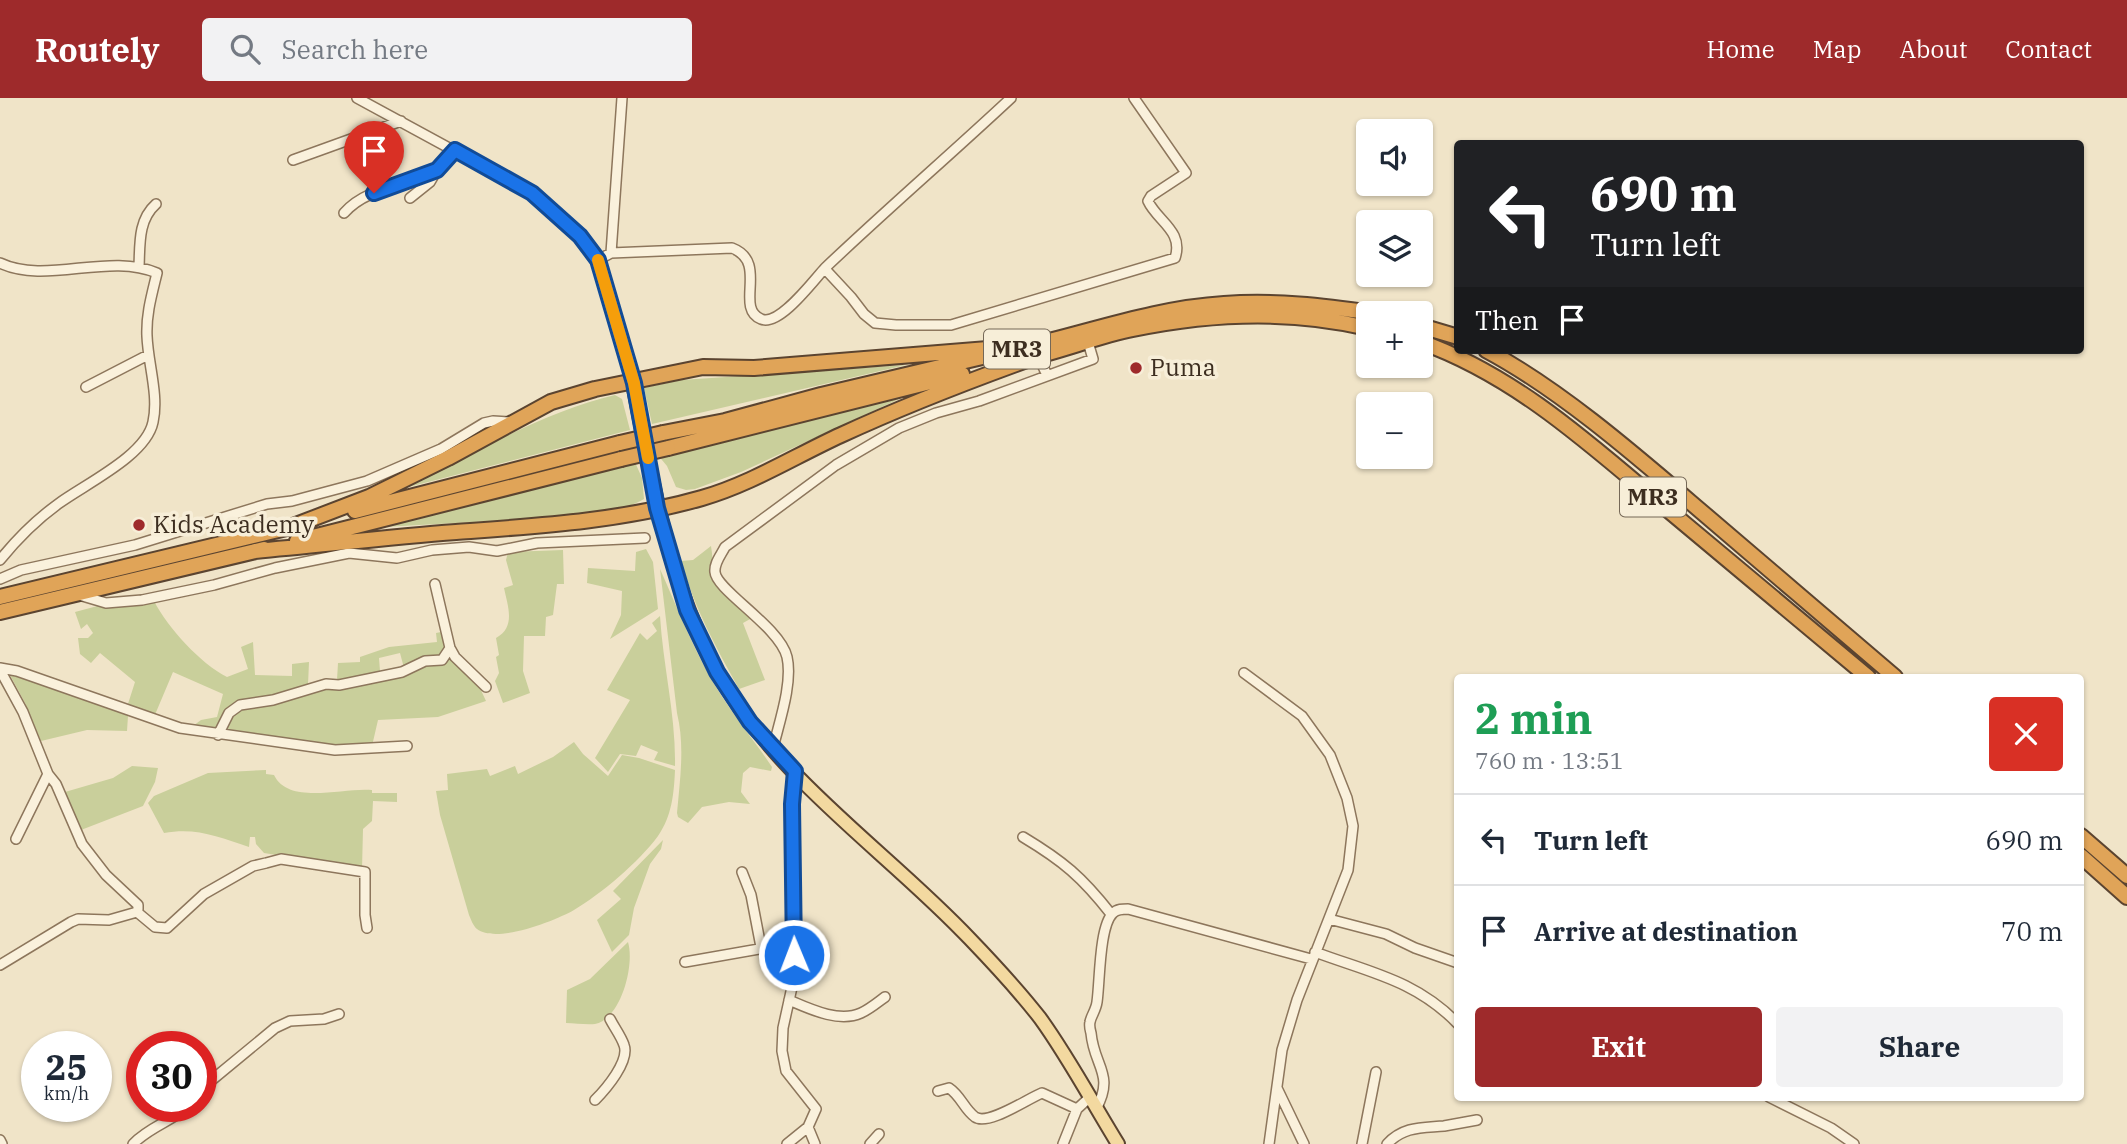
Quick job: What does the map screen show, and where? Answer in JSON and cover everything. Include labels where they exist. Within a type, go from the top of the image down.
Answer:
[{"type":"highway","name":"MR3","points":[[0,612],[256,551],[668,447],[1037,350],[1131,319],[1221,304],[1291,304],[1356,311]]},
{"type":"highway","name":"MR3","points":[[0,597],[620,443],[725,421],[821,395],[1088,342],[1133,329],[1222,316],[1309,318],[1356,326]]},
{"type":"highway","points":[[1433,330],[1454,336]]},
{"type":"highway","name":"MR3","points":[[1433,347],[1494,374],[1529,398],[1864,674]]},
{"type":"highway","points":[[288,527],[369,497],[551,402],[595,390],[702,368],[766,367],[1037,350]]},
{"type":"highway","points":[[256,551],[454,532],[550,526],[703,498],[752,480],[840,435],[1037,350]]},
{"type":"highway","name":"MR3","points":[[1494,354],[1588,418],[1891,674]]},
{"type":"highway","points":[[2084,839],[2127,876]]},
{"type":"highway","points":[[2084,859],[2127,897]]},
{"type":"main road","points":[[634,383],[657,508],[687,610],[717,672],[750,722],[812,790],[970,938],[1040,1018],[1118,1144]]},
{"type":"street","points":[[357,98],[541,200],[580,236],[598,260],[634,383]]},
{"type":"street","points":[[611,253],[622,98]]},
{"type":"street","points":[[598,260],[611,253],[732,248],[744,252],[749,262],[751,309],[764,321],[779,317],[825,269],[1012,98]]},
{"type":"street","points":[[825,269],[875,323],[895,326],[951,326],[1175,258],[1177,253],[1172,229],[1148,201],[1151,196],[1186,173],[1133,98]]},
{"type":"street","points":[[293,160],[401,121]]},
{"type":"street","points":[[410,198],[430,182],[455,150]]},
{"type":"street","points":[[344,213],[360,200],[437,170]]},
{"type":"street","points":[[139,267],[143,223],[147,213],[156,204]]},
{"type":"street","points":[[0,560],[16,540],[58,504],[109,472],[149,436],[155,407],[148,355],[148,306],[157,273],[139,267],[97,266],[55,270],[2,266]]},
{"type":"street","points":[[773,748],[789,671],[787,654],[778,638],[719,583],[715,575],[715,565],[725,547],[836,465],[898,428],[936,412],[979,401],[1093,359],[1088,342]]},
{"type":"street","points":[[1037,350],[1047,375]]},
{"type":"street","points":[[86,387],[148,355]]},
{"type":"street","points":[[0,579],[21,570],[135,545],[267,504],[292,501],[367,481],[441,449],[484,423],[513,423]]},
{"type":"street","points":[[76,594],[106,603],[142,600],[214,585],[275,568],[349,554],[397,558],[469,547],[497,551],[537,542],[645,538]]},
{"type":"street","points":[[435,584],[450,648],[455,657],[486,687]]},
{"type":"street","points":[[218,735],[229,713],[240,705],[273,700],[326,684],[340,685],[402,673],[425,661],[442,660],[450,648]]},
{"type":"street","points":[[0,669],[16,671],[180,729],[335,750],[407,746]]},
{"type":"street","points":[[0,669],[23,712],[48,774],[56,784],[82,844],[106,875],[138,905],[137,912]]},
{"type":"street","points":[[1244,673],[1301,716],[1330,755],[1347,798],[1353,827],[1348,870],[1313,955],[1282,1050],[1269,1144]]},
{"type":"street","points":[[787,1144],[808,1127],[816,1109],[786,1071],[782,1051],[783,1028],[794,978],[792,804],[795,771]]},
{"type":"street","points":[[16,839],[48,774]]},
{"type":"street","points":[[1023,837],[1060,860],[1090,887],[1111,914]]},
{"type":"street","points":[[137,912],[155,927],[167,928],[204,894],[226,880],[253,866],[281,859],[365,872],[367,928]]},
{"type":"street","points":[[742,872],[751,895],[761,947]]},
{"type":"street","points":[[939,1091],[949,1088],[958,1094],[976,1118],[984,1120],[1042,1093],[1077,1110],[1093,1104],[1104,1095],[1103,1073],[1092,1046],[1090,1023],[1097,1002],[1105,930],[1111,914],[1118,910],[1128,909],[1384,974],[1428,998],[1454,1021]]},
{"type":"street","points":[[0,965],[78,919],[109,919],[137,912]]},
{"type":"street","points":[[1329,919],[1386,934],[1454,962]]},
{"type":"street","points":[[685,962],[793,943]]},
{"type":"street","points":[[789,1000],[812,1010],[837,1016],[860,1014],[885,996]]},
{"type":"street","points":[[217,1076],[275,1028],[290,1021],[324,1019],[339,1014]]},
{"type":"street","points":[[595,1100],[608,1086],[625,1054],[624,1045],[610,1019]]},
{"type":"street","points":[[1362,1144],[1376,1072]]},
{"type":"street","points":[[1277,1087],[1304,1144]]},
{"type":"street","points":[[1777,1101],[1831,1128],[1854,1144]]},
{"type":"street","points":[[1063,1144],[1077,1110]]},
{"type":"street","points":[[1388,1144],[1394,1137],[1417,1127],[1477,1119]]},
{"type":"street","points":[[133,1144],[144,1132],[163,1122]]},
{"type":"street","points":[[808,1127],[815,1144]]},
{"type":"street","points":[[870,1144],[879,1134]]},
{"type":"green space","points":[[906,365],[652,424],[644,388],[681,380]]},
{"type":"green space","points":[[910,394],[741,472],[695,489],[676,487],[667,466],[657,454]]},
{"type":"green space","points":[[615,395],[622,399],[630,430],[397,490],[532,424]]},
{"type":"green space","points":[[634,460],[642,478],[644,499],[626,507],[515,519],[366,528]]},
{"type":"green space","points":[[711,546],[713,576],[718,588],[752,618],[743,623],[765,680],[739,689],[699,611],[681,561],[693,560]]},
{"type":"green space","points":[[646,549],[653,562],[658,609],[610,639],[621,615],[622,591],[587,583],[588,568],[635,571],[636,552]]},
{"type":"green space","points":[[563,550],[564,584],[557,584],[553,615],[546,617],[545,636],[524,636],[523,671],[530,693],[503,703],[495,681],[499,673],[496,638],[506,628],[509,616],[504,588],[513,585],[506,560],[508,552]]},
{"type":"green space","points":[[660,569],[710,677],[772,767],[771,771],[750,767],[743,773],[741,792],[750,804],[729,802],[702,807],[688,823],[678,817],[677,813],[681,738]]},
{"type":"green space","points":[[154,601],[186,644],[227,677],[248,669],[241,647],[253,642],[255,675],[292,676],[292,664],[309,662],[308,685],[289,693],[242,702],[216,731],[193,726],[201,720],[217,717],[223,694],[173,672],[154,717],[127,707],[135,682],[100,653],[91,663],[80,654],[78,638],[88,638],[93,633],[87,624],[81,629],[75,612],[105,604]]},
{"type":"green space","points":[[660,616],[674,728],[675,766],[654,760],[658,752],[641,745],[636,756],[620,754],[608,772],[595,758],[630,700],[607,690],[640,633],[647,640],[657,631],[652,623]]},
{"type":"green space","points":[[441,632],[448,647],[441,657],[404,668],[400,653],[379,658],[380,671],[371,676],[337,680],[338,663],[360,662],[360,657],[389,647],[437,642],[436,633]]},
{"type":"green space","points":[[450,652],[479,686],[486,701],[438,717],[378,720],[372,746],[329,747],[223,731],[236,710],[313,690],[344,686]]},
{"type":"green space","points":[[10,675],[99,702],[128,716],[127,731],[87,730],[41,741]]},
{"type":"green space","points":[[574,742],[583,754],[608,776],[622,755],[675,770],[671,804],[663,828],[630,867],[574,910],[540,925],[511,932],[486,933],[477,929],[469,915],[440,815],[436,791],[448,790],[447,774],[487,769],[490,776],[515,766],[518,774],[553,757]]},
{"type":"green space","points":[[132,766],[158,768],[155,782],[143,806],[81,830],[65,792],[113,778]]},
{"type":"green space","points":[[266,770],[266,774],[274,775],[281,784],[304,793],[372,790],[372,793],[397,793],[397,802],[373,801],[372,821],[363,829],[362,869],[264,853],[256,844],[255,837],[250,837],[249,847],[197,832],[164,833],[148,803],[154,796],[208,773]]},
{"type":"green space","points":[[663,840],[661,849],[650,864],[634,908],[629,935],[612,952],[597,920],[621,899],[613,891]]},
{"type":"green space","points":[[628,942],[630,952],[627,977],[619,1002],[612,1012],[595,1024],[566,1023],[567,990],[590,979]]},
{"type":"slow traffic","points":[[598,260],[634,383],[648,458]]},
{"type":"place","name":"Puma","points":[[1136,368]]},
{"type":"place","name":"Kids Academy","points":[[139,525]]},
{"type":"route","points":[[374,193],[437,170],[455,150],[532,193],[580,236],[598,260],[634,383],[657,508],[687,610],[717,672],[750,722],[795,771],[792,804],[794,955]]}]
